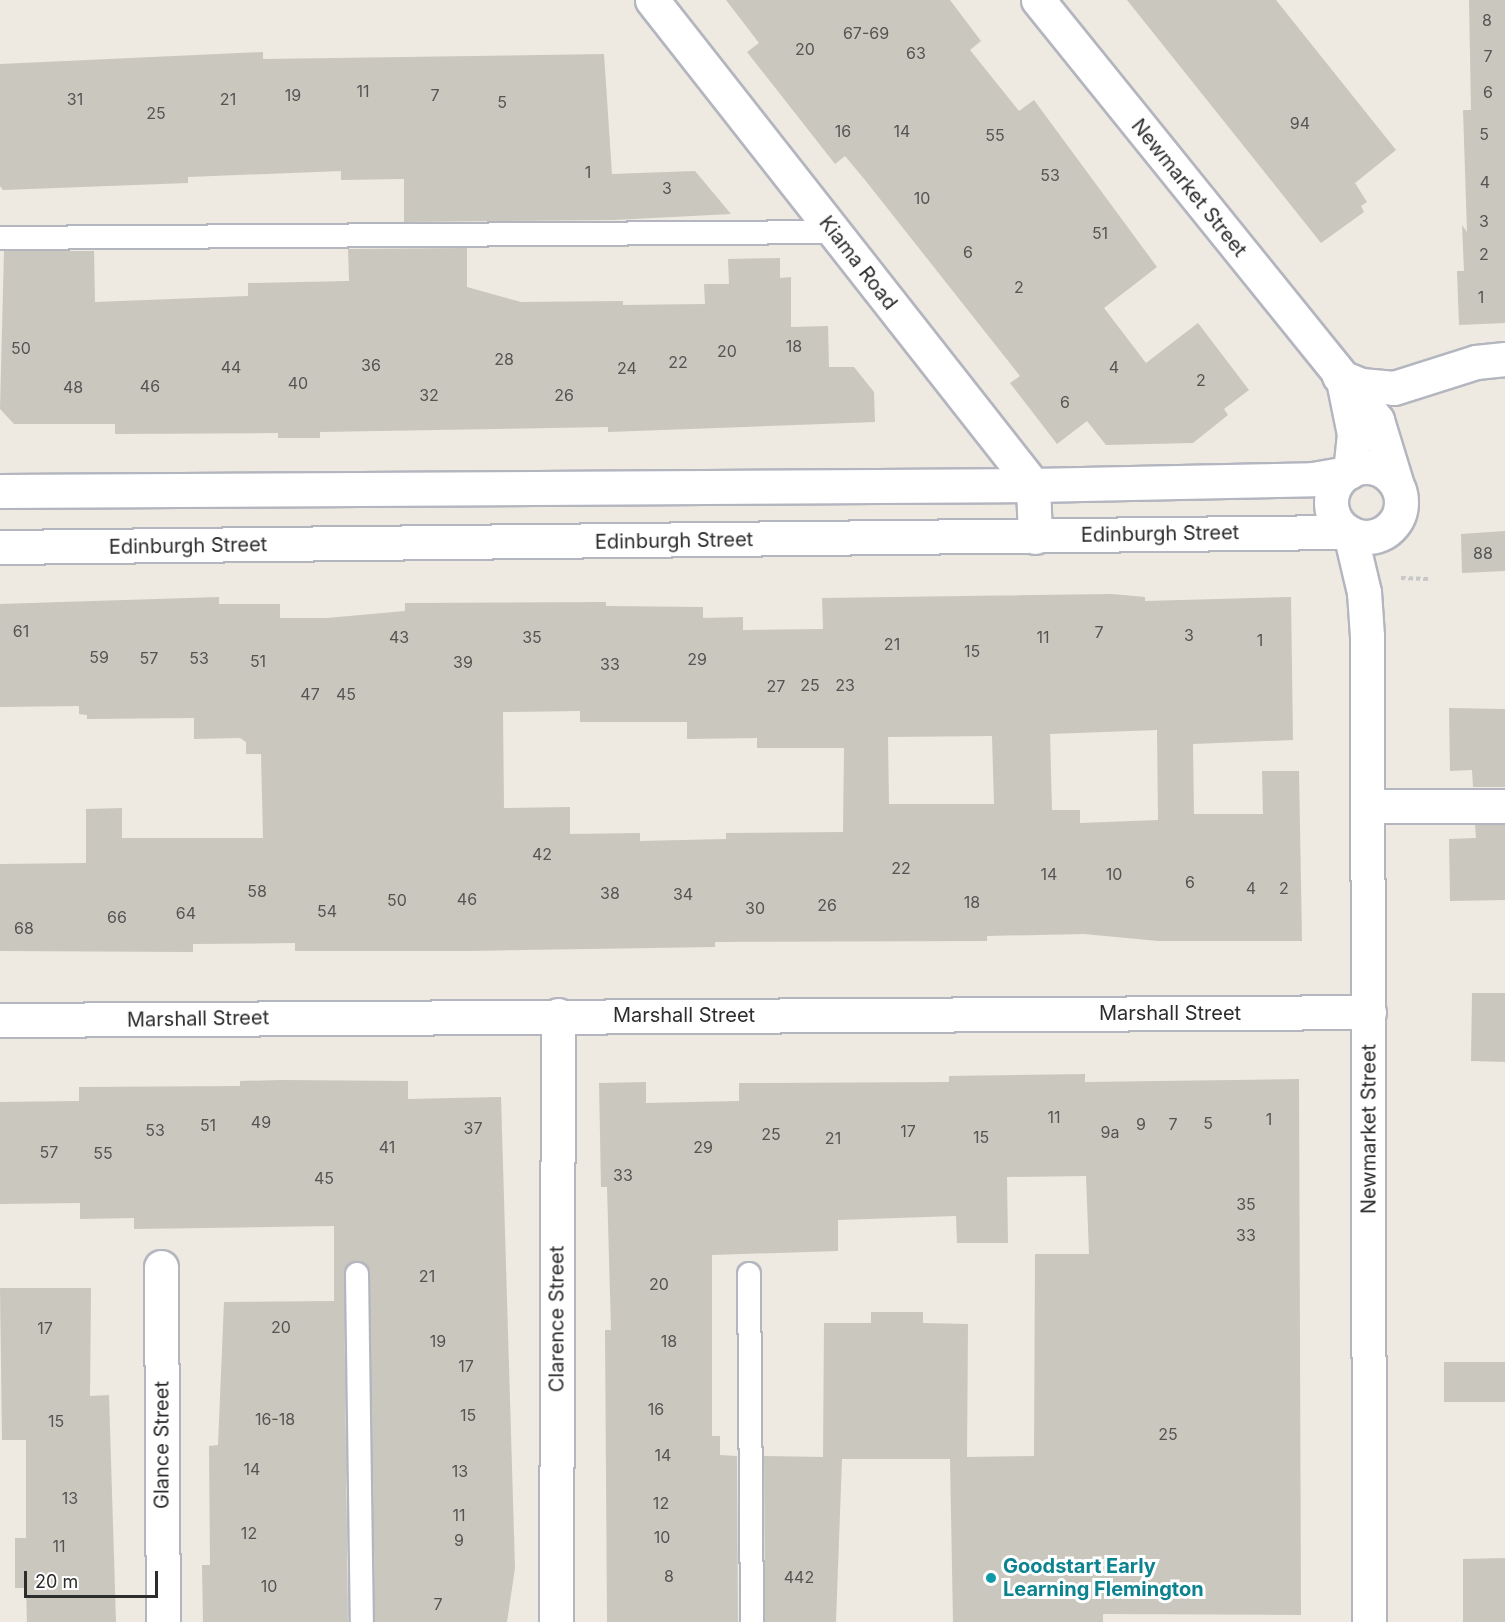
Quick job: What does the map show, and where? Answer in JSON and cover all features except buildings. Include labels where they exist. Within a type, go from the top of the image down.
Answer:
[{"type":"street","name":"Kiama Road","points":[[652,0],[1033,485]]},
{"type":"street","name":"Newmarket Street","points":[[1038,0],[1339,376],[1377,420],[1396,482]]},
{"type":"street","points":[[1339,376],[1361,385],[1394,388],[1442,372],[1505,359]]},
{"type":"street","points":[[1385,440],[1393,406],[1442,372]]},
{"type":"street","name":"Newmarket Street","points":[[1339,376],[1352,409],[1348,472]]},
{"type":"street","points":[[0,491],[1033,485],[1313,479],[1371,467],[1396,482],[1402,501],[1395,522],[1372,536],[1349,533],[1331,507],[1336,484],[1348,472]]},
{"type":"street","points":[[1033,485],[1035,537]]},
{"type":"street","name":"Newmarket Street","points":[[1367,636],[1375,577],[1395,522]]},
{"type":"street","name":"Newmarket Street","points":[[1349,533],[1364,592],[1367,636],[1369,1622]]},
{"type":"street","name":"Edinburgh Street","points":[[0,547],[1349,533]]},
{"type":"street","points":[[1369,806],[1505,806]]},
{"type":"street","name":"Marshall Street","points":[[0,1020],[1369,1012]]},
{"type":"street","name":"Clarence Street","points":[[556,1622],[558,1015]]},
{"type":"street","name":"Glance Street","points":[[160,1267],[163,1622]]},
{"type":"lane","points":[[0,238],[835,232]]},
{"type":"lane","points":[[357,1274],[362,1622]]},
{"type":"lane","points":[[749,1274],[752,1622]]},
{"type":"place","name":"Goodstart Early Learning Flemington","points":[[991,1578]]}]
